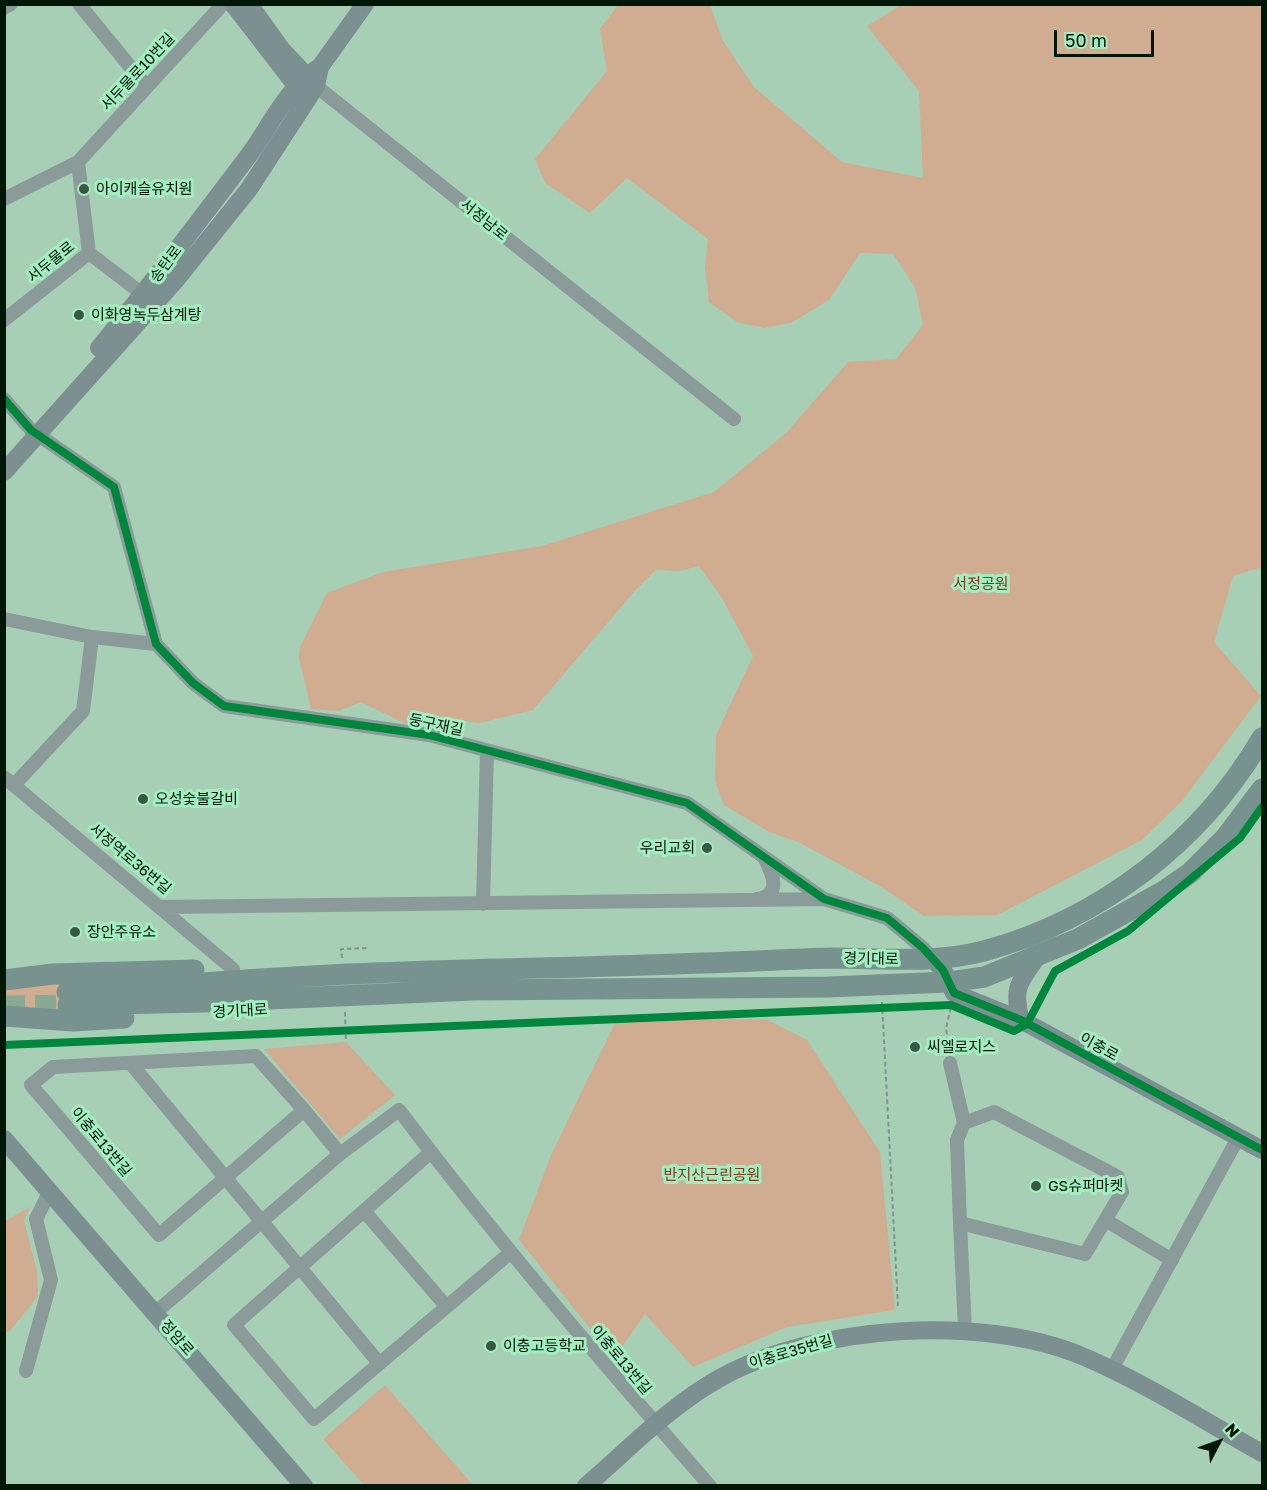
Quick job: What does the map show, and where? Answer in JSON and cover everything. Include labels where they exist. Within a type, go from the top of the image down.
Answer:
[{"type":"main road","name":"경기대로","points":[[69,1006],[433,1002],[472,980],[829,958],[934,960],[985,950],[1047,927],[1096,904],[1153,867],[1174,849],[1221,799],[1263,738]]},
{"type":"main road","name":"경기대로","points":[[4,1016],[69,1006],[331,975],[828,987],[949,982],[984,977],[1037,957],[1135,910],[1190,873],[1225,838],[1263,789]]},
{"type":"main road","name":"경기대로","points":[[4,980],[53,974],[233,969],[364,960],[435,964],[472,980]]},
{"type":"main road","points":[[4,1026],[69,1006]]},
{"type":"street","points":[[4,8],[11,4]]},
{"type":"street","points":[[79,4],[146,86]]},
{"type":"street","name":"서두물로10번길","points":[[4,199],[78,162],[223,4]]},
{"type":"street","name":"서정남로","points":[[233,4],[309,83],[734,419]]},
{"type":"street","name":"서정남로","points":[[249,4],[282,51],[309,83]]},
{"type":"street","name":"송탄로","points":[[4,472],[148,299],[176,280],[249,189],[309,83],[365,4]]},
{"type":"street","points":[[78,162],[89,253],[148,299]]},
{"type":"street","name":"서두물로","points":[[4,320],[89,253]]},
{"type":"street","points":[[4,399],[35,432]]},
{"type":"street","name":"송탄로","points":[[4,457],[35,432]]},
{"type":"street","name":"둥구재길","points":[[35,432],[114,487],[156,644],[193,683],[224,706],[429,735],[687,803],[824,899],[887,918],[934,960]]},
{"type":"street","points":[[4,618],[92,637],[156,644]]},
{"type":"street","points":[[9,781],[83,711],[92,637]]},
{"type":"street","points":[[483,904],[487,751]]},
{"type":"street","name":"서정역로36번길","points":[[9,781],[233,969]]},
{"type":"street","points":[[746,901],[766,898],[773,890],[775,880],[764,857]]},
{"type":"street","points":[[161,907],[824,899]]},
{"type":"street","points":[[1021,1020],[1016,1003],[1016,987],[1037,957]]},
{"type":"street","name":"이충로","points":[[934,960],[954,993],[1021,1020],[1263,1150]]},
{"type":"street","name":"이충로13번길","points":[[304,1110],[159,1235],[31,1085],[53,1067],[132,1065],[256,1056],[304,1110],[340,1154]]},
{"type":"street","points":[[950,1063],[964,1123],[957,1140],[965,1330]]},
{"type":"street","points":[[132,1065],[379,1363]]},
{"type":"street","name":"이충로13번길","points":[[155,1313],[340,1154],[399,1110],[510,1253],[710,1485]]},
{"type":"street","points":[[960,1223],[1085,1254],[1107,1221],[1122,1192],[1118,1177],[994,1112],[964,1123]]},
{"type":"street","points":[[1112,1371],[1238,1138]]},
{"type":"street","name":"정암로","points":[[4,1139],[304,1485]]},
{"type":"street","points":[[430,1152],[234,1325],[314,1419],[510,1253]]},
{"type":"street","points":[[26,1371],[51,1280],[36,1219],[50,1191]]},
{"type":"street","points":[[364,1211],[446,1306]]},
{"type":"street","points":[[1107,1221],[1172,1260]]},
{"type":"street","name":"이충로35번길","points":[[586,1485],[684,1401],[754,1360],[822,1341],[896,1332],[965,1330],[1027,1339],[1082,1356],[1263,1453]]},
{"type":"path","points":[[342,949],[369,948]]},
{"type":"path","points":[[871,1008],[882,1005],[894,1007]]},
{"type":"path","points":[[882,1005],[898,1307]]},
{"type":"path","points":[[940,1005],[951,1005],[962,1009]]},
{"type":"path","points":[[950,1063],[946,1028],[951,1005]]},
{"type":"path","points":[[336,1030],[360,1029]]},
{"type":"green space","name":"서정공원","points":[[618,5],[710,5],[723,41],[754,87],[842,162],[923,178],[919,91],[867,26],[901,5],[1262,5],[1262,567],[1233,576],[1214,642],[1261,696],[1182,801],[1142,840],[997,915],[924,916],[880,886],[798,842],[769,832],[724,805],[715,781],[716,735],[753,656],[722,598],[699,566],[679,571],[656,570],[634,592],[533,710],[480,723],[448,719],[404,723],[361,702],[339,711],[311,709],[299,658],[300,647],[327,593],[383,572],[542,546],[714,492],[786,433],[848,362],[896,359],[923,325],[915,287],[893,254],[860,253],[829,300],[791,323],[764,328],[737,322],[709,302],[705,268],[708,239],[627,178],[590,213],[545,183],[535,159],[607,71],[600,29]]},
{"type":"green space","points":[[67,977],[68,1013],[5,1009],[4,991]]},
{"type":"green space","name":"반지산근린공원","points":[[766,1019],[807,1040],[880,1152],[895,1310],[787,1327],[693,1367],[645,1314],[614,1358],[519,1240],[551,1155],[616,1021]]},
{"type":"green space","points":[[346,1042],[395,1095],[340,1139],[264,1049]]},
{"type":"green space","points":[[30,1207],[24,1221],[37,1271],[38,1296],[10,1331],[5,1333],[5,1221]]},
{"type":"green space","points":[[385,1385],[473,1485],[364,1485],[323,1439]]},
{"type":"tunnel","points":[[4,1006],[68,1005]]},
{"type":"cycle path","points":[[4,399],[31,430],[114,487],[156,644],[193,683],[224,706],[429,735],[687,803],[824,899],[887,918],[923,948],[943,970],[954,993],[1021,1020],[1262,1150]]},
{"type":"cycle path","points":[[4,1045],[951,1005],[1014,1031],[1027,1024],[1055,971],[1128,931],[1240,838],[1262,807]]},
{"type":"place","name":"아이캐슬유치원","points":[[84,189]]},
{"type":"place","name":"이화영녹두삼계탕","points":[[79,315]]},
{"type":"place","name":"오성숯불갈비","points":[[143,799]]},
{"type":"place","name":"우리교회","points":[[707,848]]},
{"type":"place","name":"장안주유소","points":[[75,932]]},
{"type":"place","name":"씨엘로지스","points":[[915,1047]]},
{"type":"place","name":"GS슈퍼마켓","points":[[1036,1186]]},
{"type":"place","name":"이충고등학교","points":[[491,1346]]}]
